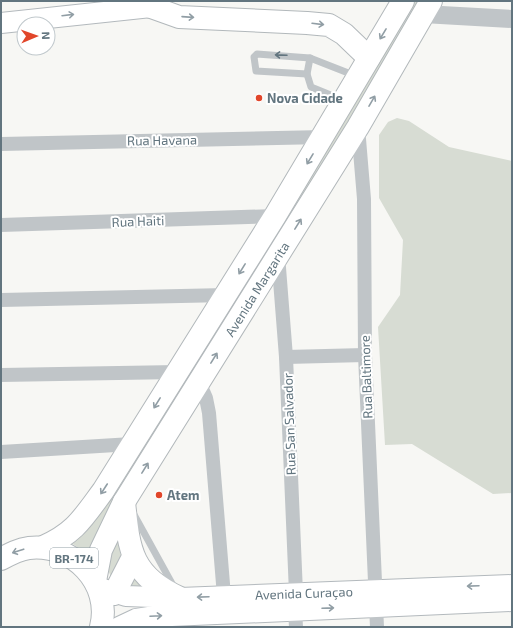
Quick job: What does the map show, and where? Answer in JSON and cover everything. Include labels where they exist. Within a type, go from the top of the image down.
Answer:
[{"type":"main road","name":"Avenida Margarita","points":[[44,547],[69,534],[103,491],[324,137],[344,100],[403,1]]},
{"type":"main road","points":[[1,23],[155,4],[179,16],[329,25],[344,34],[369,58]]},
{"type":"main road","name":"Avenida Margarita","points":[[103,587],[101,550],[124,502],[358,127],[427,8]]},
{"type":"main road","points":[[124,502],[126,531],[133,557],[148,579],[162,590],[180,598]]},
{"type":"main road","name":"BR-174","points":[[1,559],[13,552],[28,548],[44,547],[59,550],[74,558],[86,568],[103,587],[101,627]]},
{"type":"main road","points":[[103,587],[133,557]]},
{"type":"main road","name":"Avenida Curaçao","points":[[120,627],[136,619],[149,617],[296,610],[376,599],[512,585]]},
{"type":"main road","name":"Avenida Curaçao","points":[[103,587],[138,598],[224,596],[296,610]]},
{"type":"main road","name":"Avenida Curaçao","points":[[376,599],[512,601]]},
{"type":"street","points":[[427,8],[512,19]]},
{"type":"street","name":"Rua Baltimore","points":[[358,127],[364,199],[365,355],[377,627]]},
{"type":"street","name":"Rua Havana","points":[[1,144],[324,137]]},
{"type":"street","name":"Rua Haiti","points":[[1,225],[275,216]]},
{"type":"street","name":"Rua San Salvador","points":[[278,255],[286,357],[296,610]]},
{"type":"street","points":[[1,300],[226,295]]},
{"type":"street","points":[[286,357],[365,355]]},
{"type":"street","points":[[1,375],[176,372]]},
{"type":"street","points":[[199,382],[206,398],[209,413],[224,596]]},
{"type":"street","points":[[1,452],[132,444]]},
{"type":"lane","points":[[308,74],[256,71],[254,56],[257,54],[310,58],[358,77]]},
{"type":"lane","points":[[310,58],[308,74],[310,87],[344,100]]},
{"type":"lane","points":[[124,502],[137,518],[180,598]]},
{"type":"shaded area","points":[[415,1],[426,1],[90,556],[70,542],[140,445]]},
{"type":"shaded area","points":[[397,118],[409,121],[449,147],[512,161],[512,493],[493,494],[412,444],[385,445],[378,327],[400,295],[403,240],[379,198],[379,135],[388,122]]},
{"type":"shaded area","points":[[119,532],[120,552],[125,566],[129,572],[151,588],[131,590],[114,584],[108,570],[113,543]]},
{"type":"place","name":"Nova Cidade","points":[[259,98]]},
{"type":"place","name":"Atem","points":[[159,495]]}]
